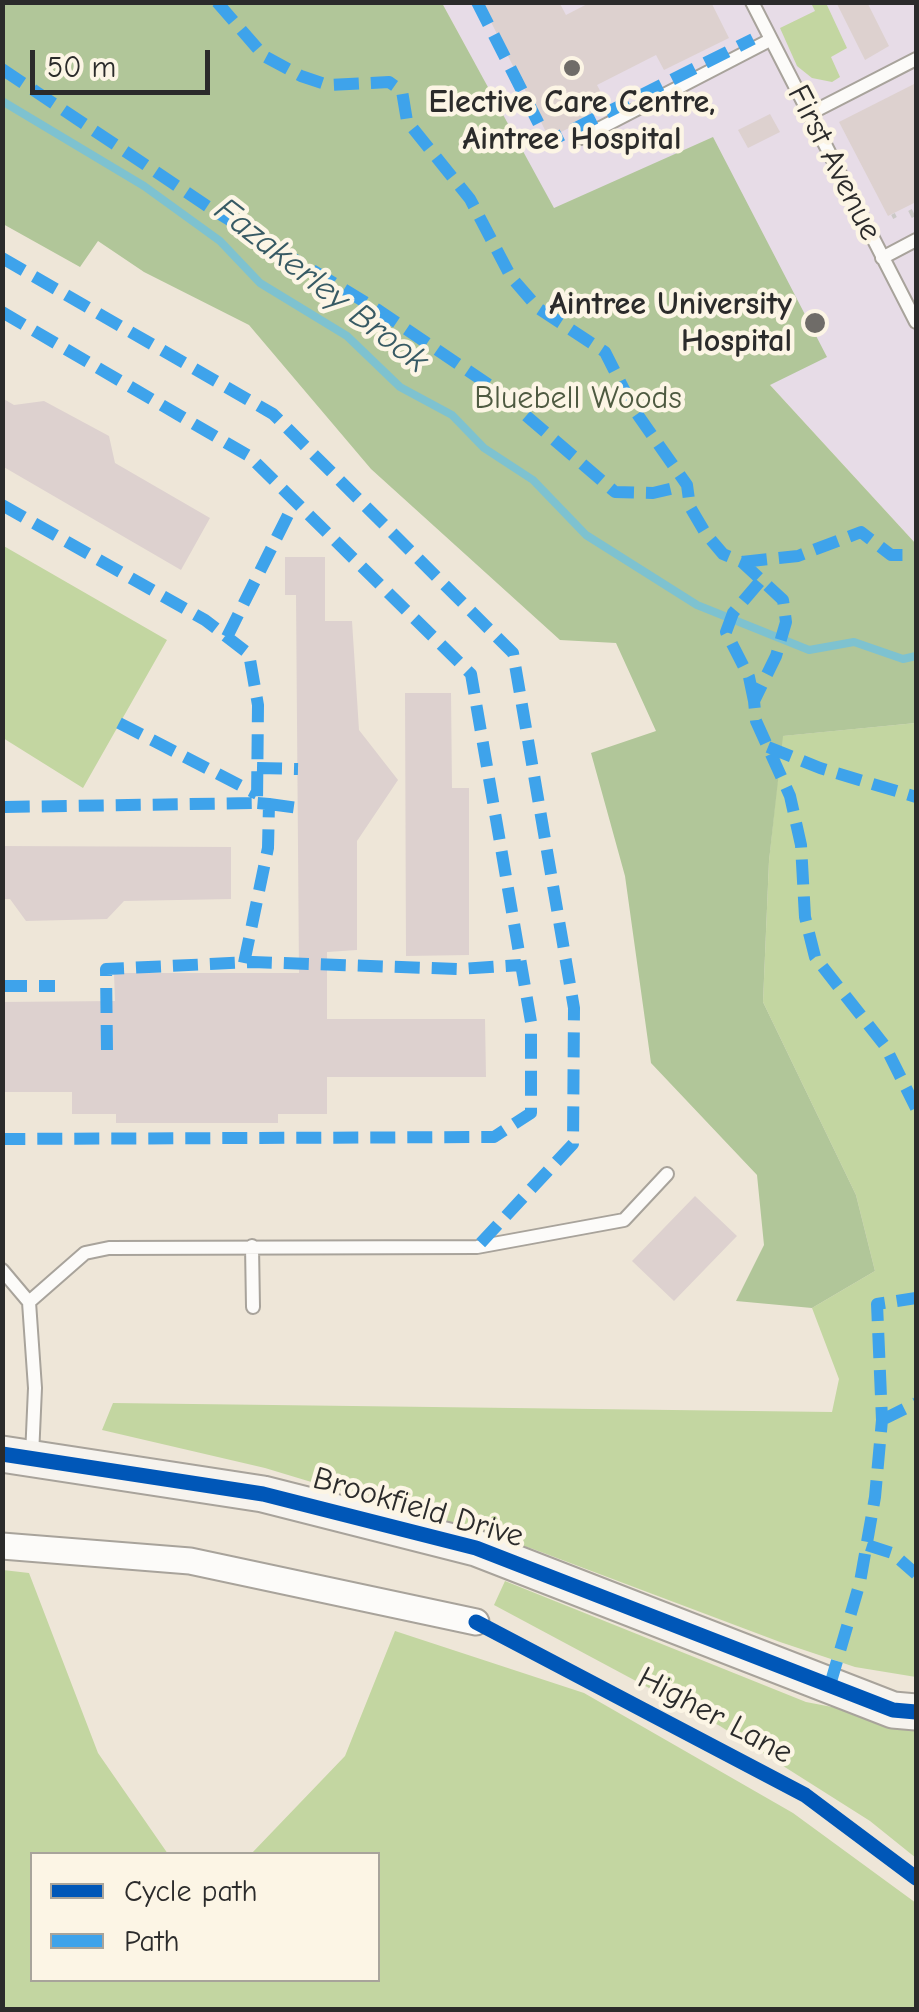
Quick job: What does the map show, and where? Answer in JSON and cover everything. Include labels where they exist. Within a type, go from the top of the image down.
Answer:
[{"type":"street","name":"Brookfield Drive","points":[[18,1455],[263,1494],[476,1548],[893,1710],[916,1712]]},
{"type":"street","points":[[2,1546],[190,1561],[476,1622]]},
{"type":"lane","name":"First Avenue","points":[[752,2],[916,322]]},
{"type":"lane","points":[[581,138],[770,40]]},
{"type":"lane","points":[[811,113],[916,59]]},
{"type":"lane","points":[[882,258],[916,240]]},
{"type":"lane","points":[[29,1302],[86,1253],[110,1248],[476,1247],[549,1236],[597,1222],[624,1220],[667,1174]]},
{"type":"lane","points":[[252,1246],[253,1307]]},
{"type":"lane","points":[[2,1270],[29,1302],[35,1388],[18,1455]]},
{"type":"path","points":[[772,9],[784,3]]},
{"type":"path","points":[[910,210],[916,222]]},
{"type":"shaded area","name":"Aintree University Hospital","points":[[442,3],[916,3],[916,544],[657,262],[577,252]]},
{"type":"green space","name":"Bluebell Woods","points":[[2,3],[442,3],[554,208],[713,137],[827,357],[770,385],[916,544],[916,723],[783,736],[769,861],[763,1002],[856,1195],[875,1271],[812,1308],[736,1301],[764,1245],[757,1175],[651,1063],[625,876],[591,753],[656,731],[616,643],[560,640],[371,469],[249,325],[144,272],[98,241],[80,267],[3,224]]},
{"type":"green space","points":[[811,3],[826,3],[847,48],[831,57],[840,77],[832,82],[812,78],[797,66],[780,28],[815,11]]},
{"type":"green space","points":[[2,545],[167,640],[83,788],[3,738]]},
{"type":"green space","points":[[916,723],[916,1677],[855,1667],[780,1642],[533,1549],[265,1468],[102,1430],[113,1403],[832,1412],[839,1379],[812,1308],[875,1271],[856,1195],[763,1002],[769,861],[782,736]]},
{"type":"green space","points":[[3,1570],[29,1573],[98,1753],[167,1852],[30,1852],[30,1982],[380,1982],[380,1852],[253,1852],[345,1756],[395,1631],[584,1693],[793,1813],[916,1903],[916,2009],[3,2009]]},
{"type":"green space","points":[[505,1581],[806,1702],[916,1723],[916,1858],[870,1821],[720,1726],[494,1605]]},
{"type":"building","name":"Elective Care Centre, Aintree Hospital","points":[[481,2],[559,2],[566,15],[591,2],[711,2],[729,38],[664,70],[656,55],[597,85],[609,108],[549,138]]},
{"type":"building","points":[[836,2],[867,2],[889,46],[865,60]]},
{"type":"building","points":[[916,83],[916,202],[888,216],[839,122]]},
{"type":"building","points":[[770,114],[780,132],[748,148],[738,130]]},
{"type":"building","points":[[2,398],[14,405],[44,401],[109,436],[115,463],[210,518],[181,570],[2,466]]},
{"type":"building","points":[[285,557],[325,557],[325,621],[352,621],[359,730],[398,780],[357,841],[357,950],[327,952],[327,1019],[485,1019],[486,1077],[327,1077],[327,1114],[278,1114],[278,1123],[116,1123],[116,1114],[72,1114],[72,1092],[2,1092],[2,1002],[115,1001],[114,973],[299,973],[296,595],[285,595]]},
{"type":"building","points":[[405,693],[451,693],[452,788],[469,788],[469,955],[406,956]]},
{"type":"building","points":[[2,846],[231,847],[231,899],[124,901],[107,919],[26,921],[10,899],[2,899]]},
{"type":"building","points":[[695,1196],[737,1236],[674,1301],[632,1261]]},
{"type":"waterway","name":"Fazakerley Brook","points":[[2,101],[144,186],[220,241],[260,283],[347,336],[400,387],[452,415],[484,448],[533,480],[586,535],[697,605],[809,650],[854,642],[903,659],[916,656]]},
{"type":"marked path","points":[[217,2],[264,56],[301,76],[328,85],[389,82],[402,91],[407,121],[470,199],[511,277],[538,308],[605,352],[635,411],[687,485],[690,507],[706,534],[723,554],[742,562],[783,600],[786,622],[776,656],[754,701],[756,721],[790,796],[801,845],[805,917],[815,957],[885,1046],[916,1108]]},
{"type":"marked path","points":[[477,2],[548,142],[753,39]]},
{"type":"marked path","points":[[2,69],[213,210],[378,310],[495,389],[615,492],[653,493],[687,485]]},
{"type":"marked path","points":[[2,258],[273,414],[513,653],[574,1008],[573,1144],[477,1247]]},
{"type":"marked path","points":[[2,312],[249,456],[471,674],[531,1022],[531,1113],[494,1137],[2,1139]]},
{"type":"marked path","points":[[227,637],[295,501]]},
{"type":"marked path","points":[[2,505],[205,620],[249,654],[258,705],[257,803],[2,807]]},
{"type":"marked path","points":[[742,562],[798,556],[861,532],[891,555],[916,555]]},
{"type":"marked path","points":[[754,701],[749,677],[726,632],[733,613],[762,579]]},
{"type":"marked path","points":[[119,723],[257,794]]},
{"type":"marked path","points":[[768,747],[820,768],[916,797]]},
{"type":"marked path","points":[[257,768],[298,769]]},
{"type":"marked path","points":[[244,963],[268,848],[269,804],[257,803]]},
{"type":"marked path","points":[[269,804],[298,808]]},
{"type":"marked path","points":[[107,1050],[106,969],[253,962],[459,969],[521,965]]},
{"type":"marked path","points":[[2,986],[55,986]]},
{"type":"marked path","points":[[830,1685],[860,1582],[875,1497],[882,1420],[877,1304],[916,1298]]},
{"type":"marked path","points":[[882,1420],[916,1403]]},
{"type":"marked path","points":[[867,1545],[892,1553],[916,1574]]},
{"type":"cycle path","points":[[2,1454],[263,1494],[476,1548],[893,1710],[916,1712]]},
{"type":"cycle path","name":"Higher Lane","points":[[476,1622],[805,1795],[916,1878]]},
{"type":"place","name":"Elective Care Centre, Aintree Hospital","points":[[572,68]]},
{"type":"place","name":"Aintree University Hospital","points":[[815,323]]}]
